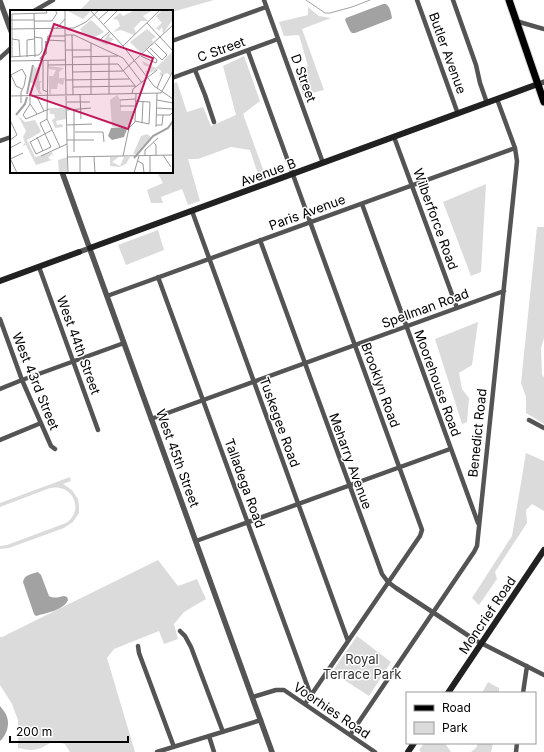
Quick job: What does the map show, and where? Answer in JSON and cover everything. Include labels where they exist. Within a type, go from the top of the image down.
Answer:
[{"type":"main road","points":[[509,0],[541,83],[544,102]]},
{"type":"main road","name":"Avenue B","points":[[90,248],[541,83]]},
{"type":"main road","name":"Avenue B","points":[[0,281],[79,252]]},
{"type":"main road","name":"Moncrief Road","points":[[449,692],[544,550]]},
{"type":"street","points":[[36,10],[53,0]]},
{"type":"street","name":"D Street","points":[[264,0],[322,163]]},
{"type":"street","name":"Butler Avenue","points":[[417,0],[458,114]]},
{"type":"street","points":[[453,0],[476,65],[487,103]]},
{"type":"street","points":[[0,2],[10,22]]},
{"type":"street","points":[[173,41],[266,6]]},
{"type":"street","points":[[516,21],[544,29]]},
{"type":"street","name":"C Street","points":[[173,78],[278,39]]},
{"type":"street","points":[[0,58],[10,49]]},
{"type":"street","name":"Brooklyn Road","points":[[248,51],[422,530],[420,536],[305,704]]},
{"type":"street","points":[[195,70],[214,122]]},
{"type":"street","name":"Benedict Road","points":[[350,735],[477,546],[517,161],[515,148],[498,99]]},
{"type":"street","points":[[0,141],[10,137]]},
{"type":"street","name":"Wilberforce Road","points":[[394,137],[456,308]]},
{"type":"street","name":"Paris Avenue","points":[[107,296],[515,148]]},
{"type":"street","name":"West 45th Street","points":[[62,173],[272,752]]},
{"type":"street","name":"Moorehouse Road","points":[[362,204],[450,449],[479,525]]},
{"type":"street","name":"Tuskegee Road","points":[[192,211],[348,641]]},
{"type":"street","name":"Meharry Avenue","points":[[260,240],[380,571],[388,582],[475,640],[544,674]]},
{"type":"street","name":"Avenue B","points":[[79,252],[90,248]]},
{"type":"street","name":"West 44th Street","points":[[39,267],[98,430]]},
{"type":"street","name":"Talladega Road","points":[[158,277],[311,696]]},
{"type":"street","name":"Spellman Road","points":[[152,419],[504,291]]},
{"type":"street","name":"West 43rd Street","points":[[0,319],[22,380],[51,446],[55,449]]},
{"type":"street","points":[[0,339],[6,336]]},
{"type":"street","points":[[0,389],[124,343]]},
{"type":"street","points":[[529,420],[544,428]]},
{"type":"street","points":[[0,440],[41,423]]},
{"type":"street","points":[[196,542],[450,449]]},
{"type":"street","points":[[180,631],[192,647],[223,732]]},
{"type":"street","points":[[138,646],[138,653],[174,747]]},
{"type":"street","points":[[523,692],[527,666]]},
{"type":"street","name":"Voorhies Road","points":[[253,697],[276,690],[287,692],[375,752]]},
{"type":"street","points":[[157,752],[261,720]]},
{"type":"street","points":[[209,736],[214,752]]},
{"type":"green space","points":[[90,0],[214,0],[173,12],[173,10],[80,10]]},
{"type":"green space","points":[[308,7],[319,16],[331,18],[302,29],[324,90],[303,95],[295,72],[308,66],[299,35],[284,36],[279,22],[308,15]]},
{"type":"green space","points":[[244,56],[260,101],[243,114],[264,172],[258,174],[250,150],[231,147],[198,159],[188,159],[200,201],[188,205],[182,189],[161,197],[163,203],[151,203],[147,190],[163,183],[158,173],[173,173],[173,84],[177,82],[187,112],[203,107],[211,126],[236,115],[223,66]]},
{"type":"green space","points":[[486,184],[481,272],[471,276],[443,202]]},
{"type":"green space","points":[[537,227],[544,227],[544,338],[541,348],[542,375],[544,377],[544,424],[526,413],[526,397],[521,383]]},
{"type":"green space","points":[[158,230],[164,250],[126,265],[118,245]]},
{"type":"green space","points":[[478,322],[472,365],[459,373],[462,389],[469,398],[467,422],[462,424],[435,339]]},
{"type":"green space","points":[[526,453],[544,461],[544,511],[532,504],[526,510],[527,523],[495,572],[497,579],[479,605],[472,598],[512,536]]},
{"type":"green space","points":[[70,477],[71,481],[63,484],[72,490],[78,499],[79,513],[73,522],[64,528],[9,548],[0,549],[0,546],[7,545],[66,523],[72,518],[75,511],[75,505],[74,499],[70,493],[58,488],[50,488],[0,507],[0,503]]},
{"type":"green space","points":[[158,560],[178,586],[197,579],[206,599],[184,612],[174,624],[178,639],[164,644],[159,631],[114,649],[107,658],[135,752],[70,752],[65,744],[53,741],[33,750],[18,748],[18,720],[12,704],[0,685],[0,637]]},
{"type":"green space","name":"Royal Terrace Park","points":[[357,636],[391,662],[369,696],[332,672]]},
{"type":"green space","points":[[488,682],[499,688],[499,692],[483,692]]},
{"type":"green space","points":[[423,744],[446,744],[451,752],[421,752],[419,750]]},
{"type":"green space","points":[[478,744],[493,744],[491,752],[471,752],[476,748]]},
{"type":"shaded area","points":[[386,4],[389,8],[391,12],[391,19],[355,33],[350,31],[345,20],[346,18]]},
{"type":"shaded area","points":[[38,572],[41,575],[49,596],[55,598],[64,596],[67,597],[68,600],[59,609],[36,616],[23,582],[26,576]]},
{"type":"shaded area","points":[[0,706],[6,714],[8,727],[6,733],[0,741]]},
{"type":"waterway","points":[[306,0],[325,13],[352,7],[370,0]]}]
